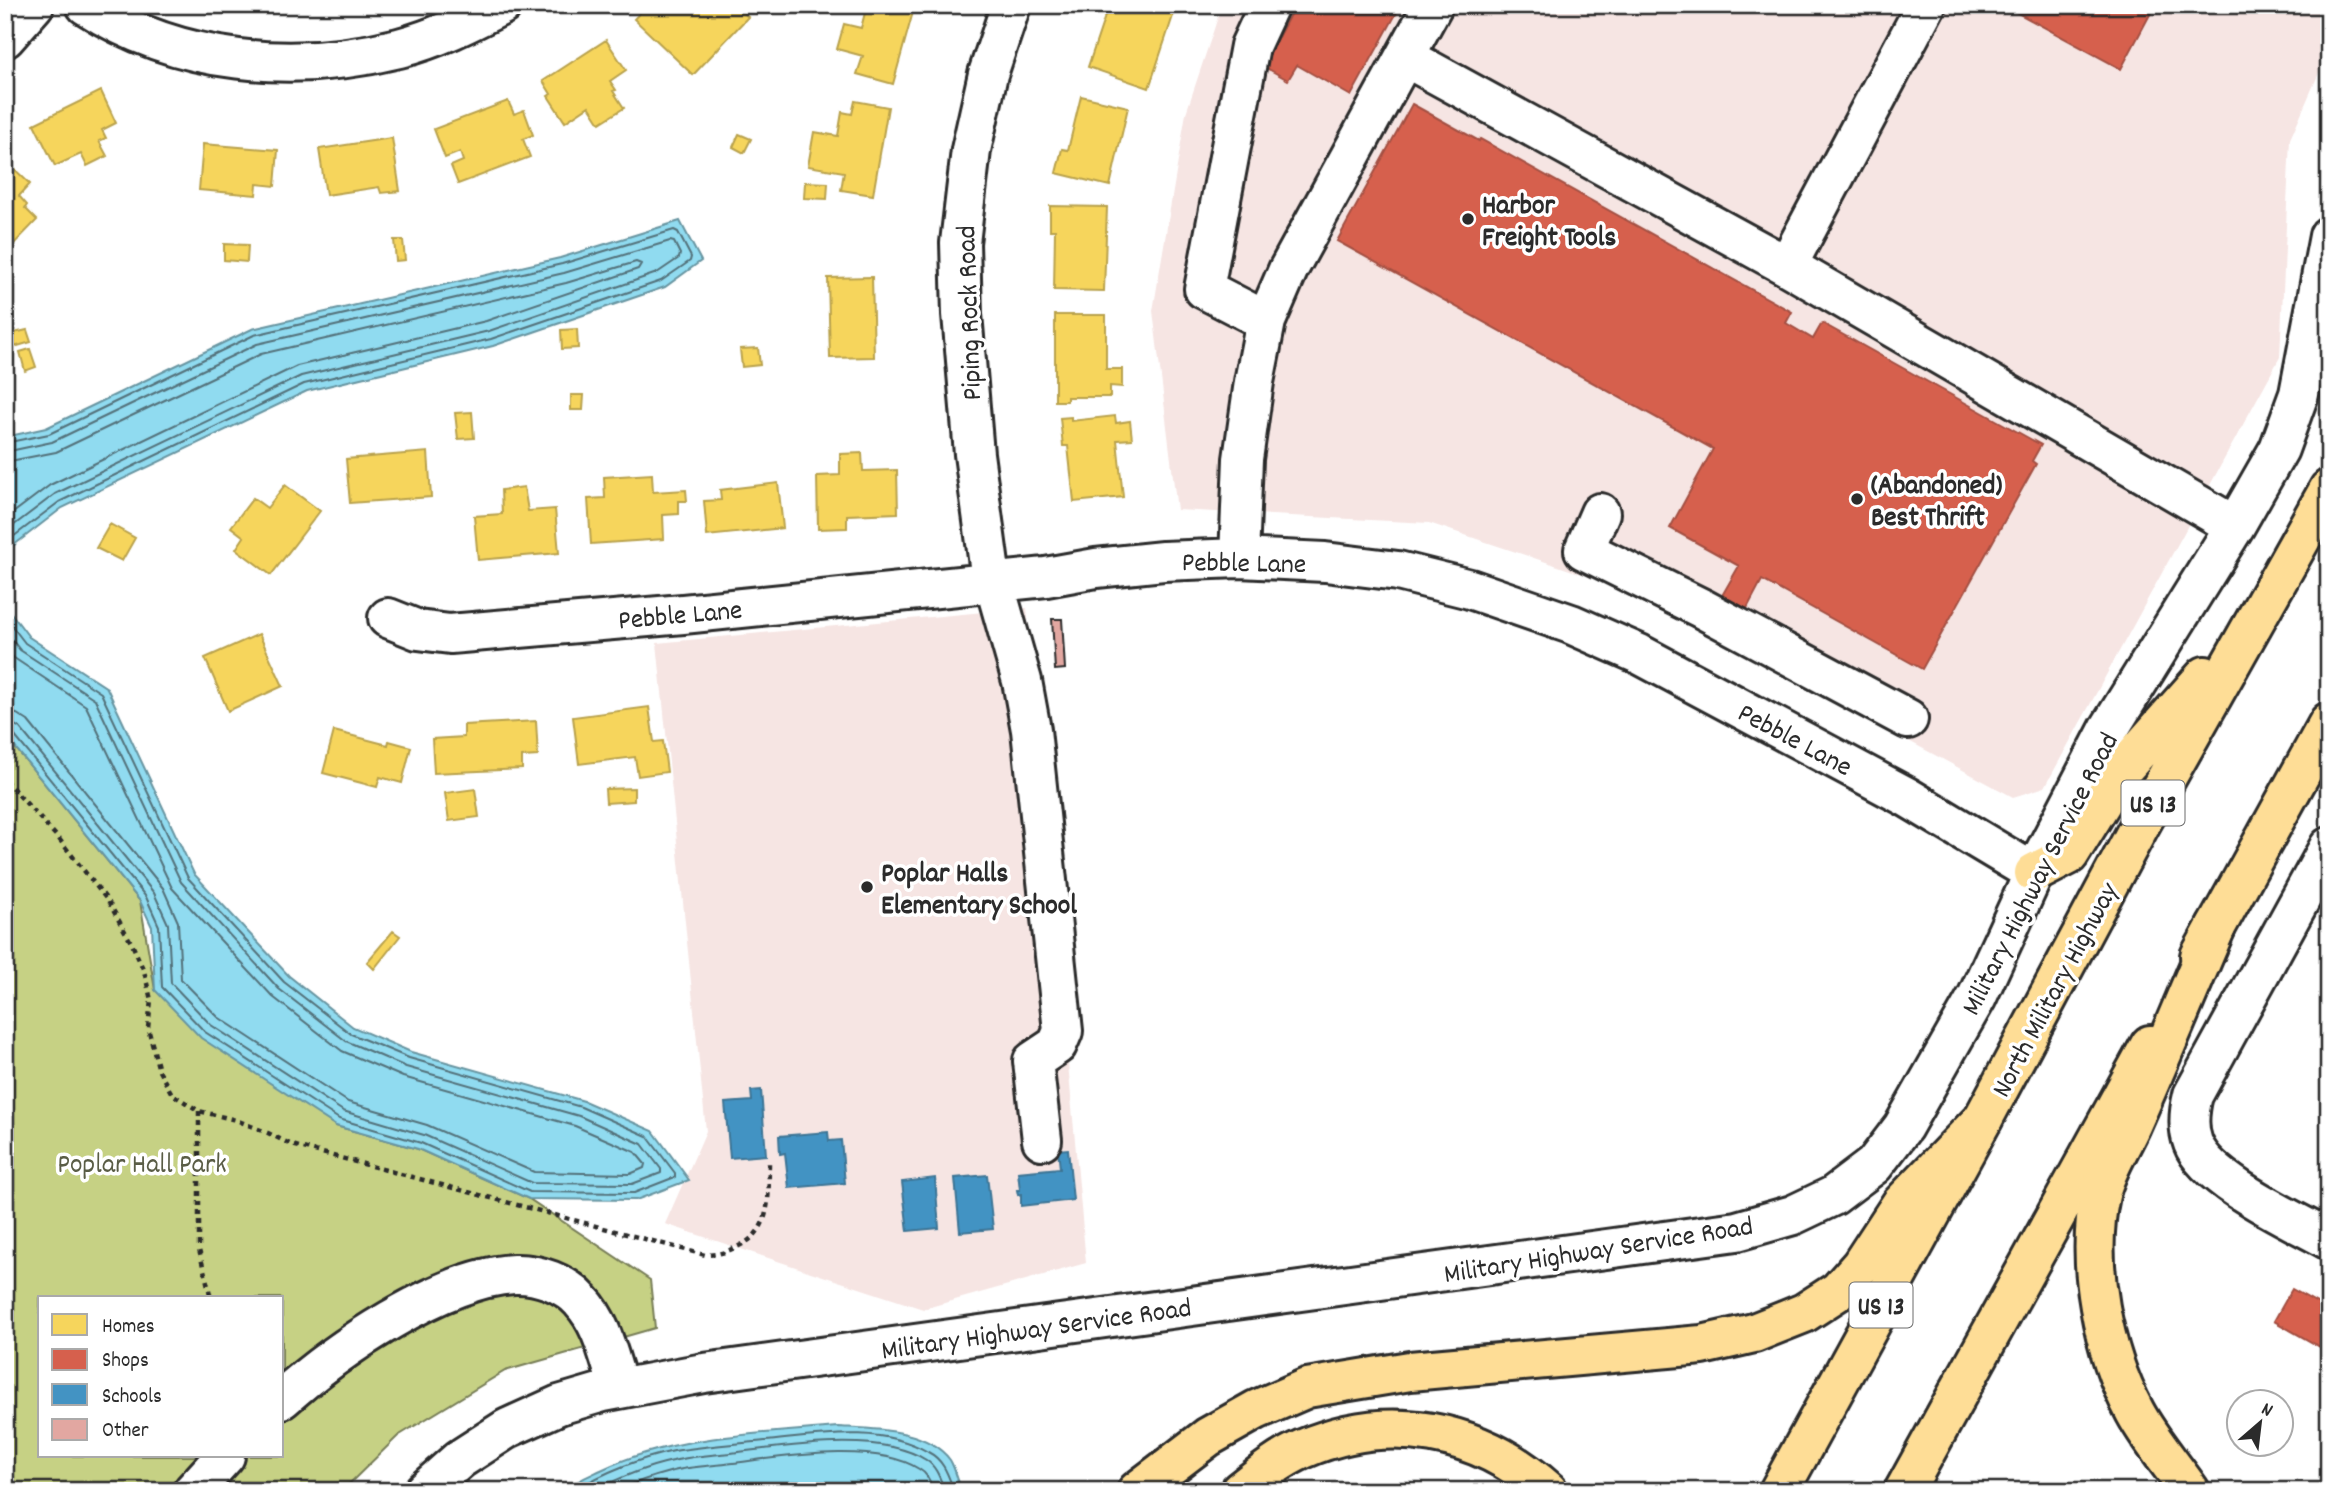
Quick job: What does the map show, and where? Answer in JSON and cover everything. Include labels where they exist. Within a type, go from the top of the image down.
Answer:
[{"type":"main road","name":"North Military Highway","points":[[1779,1491],[2140,825],[2329,489]]},
{"type":"main road","points":[[2034,873],[2069,855],[2121,771],[2254,619]]},
{"type":"main road","points":[[1904,1491],[2329,722]]},
{"type":"main road","points":[[2190,1491],[2136,1413],[2115,1368],[2101,1320],[2096,1271],[2097,1220],[2100,1194],[2108,1172],[2132,1124],[2216,927]]},
{"type":"main road","points":[[1137,1491],[1208,1437],[1256,1410],[1307,1388],[1410,1371],[1702,1345],[1754,1333],[1804,1313],[1838,1291],[1861,1265],[1901,1204],[1983,1119]]},
{"type":"main road","points":[[1240,1491],[1267,1469],[1302,1449],[1332,1439],[1372,1431],[1403,1429],[1443,1434],[1481,1446],[1516,1465],[1548,1491]]},
{"type":"street","points":[[5,38],[34,5]]},
{"type":"street","points":[[86,5],[143,36],[195,51],[238,59],[293,62],[347,58],[401,47],[463,26],[502,5]]},
{"type":"street","name":"Piping Rock Road","points":[[1011,5],[988,74],[971,150],[960,243],[962,314],[974,454],[989,565],[1022,681],[1031,730],[1063,1031],[1057,1045],[1033,1061],[1042,1140]]},
{"type":"street","points":[[1266,321],[1205,289],[1250,46],[1269,5]]},
{"type":"street","points":[[1239,558],[1243,459],[1266,321],[1287,270],[1433,5]]},
{"type":"street","points":[[1787,266],[1926,5]]},
{"type":"street","points":[[1405,57],[1787,266],[2235,526]]},
{"type":"street","name":"Military Highway Service Road","points":[[424,1491],[460,1459],[508,1428],[559,1405],[619,1388],[704,1373],[1737,1231],[1793,1215],[1833,1196],[1874,1166],[1891,1146],[1977,997],[2034,873],[2109,729],[2235,526],[2279,449],[2299,394],[2329,236]]},
{"type":"street","points":[[1600,513],[1584,550],[1701,608],[1908,719]]},
{"type":"street","name":"Pebble Lane","points":[[388,618],[418,630],[450,634],[994,582],[1163,561],[1239,558],[1325,562],[1398,571],[1471,589],[1571,624],[1639,654],[1907,797],[2034,873]]},
{"type":"street","points":[[2329,846],[2193,1095],[2188,1116],[2193,1143],[2205,1162],[2241,1190],[2329,1240]]},
{"type":"street","points":[[284,1397],[300,1382],[366,1334],[425,1302],[476,1281],[514,1274],[540,1277],[560,1284],[580,1300],[596,1321],[619,1388]]},
{"type":"street","points":[[193,1491],[223,1458]]},
{"type":"path","points":[[5,780],[59,839],[108,901],[144,971],[151,1000],[148,1028],[159,1071],[173,1094],[199,1111],[236,1120],[292,1145],[705,1255],[722,1255],[754,1238],[764,1223],[766,1214],[769,1163]]},
{"type":"path","points":[[199,1111],[199,1250],[210,1296]]},
{"type":"shaded area","points":[[1222,5],[2329,5],[2329,50],[2290,139],[2280,357],[2045,787],[2013,797],[1624,588],[1429,523],[1177,510],[1153,311],[1186,113]]},
{"type":"shaded area","name":"Poplar Halls Elementary School","points":[[1027,608],[1086,1263],[923,1309],[665,1224],[706,1131],[657,643]]},
{"type":"green space","name":"Poplar Hall Park","points":[[5,735],[140,901],[155,990],[336,1126],[418,1149],[529,1199],[650,1280],[655,1328],[505,1371],[398,1436],[342,1491],[5,1491]]},
{"type":"water","points":[[680,221],[701,261],[665,287],[493,346],[307,391],[62,508],[5,552],[5,437],[46,428],[252,329],[560,258]]},
{"type":"water","points":[[5,605],[29,637],[107,688],[194,874],[289,976],[353,1027],[411,1052],[584,1101],[653,1131],[689,1180],[636,1200],[529,1199],[418,1149],[336,1126],[201,1038],[155,990],[152,927],[140,901],[5,735]]},
{"type":"water","points":[[838,1427],[898,1432],[927,1442],[940,1449],[950,1460],[962,1491],[564,1491],[577,1482],[629,1458],[687,1443],[747,1434]]},
{"type":"building: Homes","points":[[647,5],[736,5],[748,17],[693,75],[634,19]]},
{"type":"building: Homes","points":[[867,5],[890,5],[913,12],[893,84],[857,74],[863,56],[837,49],[844,24],[861,28]]},
{"type":"building: Homes","points":[[1103,5],[1176,7],[1149,88],[1088,67],[1106,13],[1101,11]]},
{"type":"building: Homes","points":[[606,40],[626,70],[610,81],[624,108],[600,123],[589,106],[565,122],[548,96],[551,94],[543,81]]},
{"type":"building: Homes","points":[[101,91],[116,123],[102,130],[106,138],[99,141],[107,156],[87,166],[81,154],[55,166],[34,124]]},
{"type":"building: Homes","points":[[1081,96],[1128,107],[1110,186],[1056,173],[1062,149],[1068,150]]},
{"type":"building: Homes","points":[[508,101],[514,114],[524,110],[533,135],[523,139],[530,157],[458,184],[451,166],[463,161],[460,152],[445,158],[434,129]]},
{"type":"building: Homes","points":[[855,101],[888,107],[873,195],[841,190],[844,172],[808,166],[814,132],[838,136],[842,112],[852,114]]},
{"type":"building: Homes","points":[[739,134],[751,139],[744,153],[733,147]]},
{"type":"building: Homes","points":[[392,138],[400,191],[381,193],[379,187],[326,195],[319,149]]},
{"type":"building: Homes","points":[[203,144],[278,150],[275,186],[257,184],[256,195],[199,190]]},
{"type":"building: Homes","points":[[5,160],[30,184],[19,196],[27,205],[25,208],[37,220],[11,247],[5,242]]},
{"type":"building: Homes","points":[[805,182],[828,183],[827,199],[804,198]]},
{"type":"building: Homes","points":[[1050,206],[1107,207],[1104,291],[1054,290],[1055,230],[1050,230]]},
{"type":"building: Homes","points":[[394,240],[403,240],[405,260],[396,261]]},
{"type":"building: Homes","points":[[224,244],[248,245],[247,262],[224,260]]},
{"type":"building: Homes","points":[[872,277],[874,357],[830,358],[828,278]]},
{"type":"building: Homes","points":[[1055,315],[1106,315],[1106,369],[1122,369],[1122,387],[1110,386],[1110,397],[1067,397],[1067,401],[1055,401]]},
{"type":"building: Homes","points":[[577,329],[578,348],[562,349],[561,330]]},
{"type":"building: Homes","points":[[27,330],[31,342],[14,347],[10,334]]},
{"type":"building: Homes","points":[[758,348],[760,365],[742,367],[740,349]]},
{"type":"building: Homes","points":[[30,349],[36,367],[25,371],[20,352]]},
{"type":"building: Homes","points":[[571,395],[584,395],[583,410],[571,410]]},
{"type":"building: Homes","points":[[472,412],[474,438],[458,439],[455,413]]},
{"type":"building: Homes","points":[[1115,416],[1116,423],[1130,421],[1132,439],[1117,440],[1123,497],[1074,502],[1068,446],[1063,446],[1060,418],[1071,417],[1071,421]]},
{"type":"building: Homes","points":[[428,452],[431,497],[350,503],[346,459]]},
{"type":"building: Homes","points":[[862,453],[863,471],[897,470],[898,513],[847,515],[847,528],[818,529],[817,476],[840,475],[840,454]]},
{"type":"building: Homes","points":[[652,474],[653,492],[686,490],[687,501],[679,501],[679,514],[663,515],[664,539],[591,544],[588,499],[605,498],[604,477]]},
{"type":"building: Homes","points":[[778,483],[783,528],[707,536],[704,501],[721,500],[720,490]]},
{"type":"building: Homes","points":[[285,485],[320,511],[271,575],[236,549],[244,537],[231,527],[253,498],[267,508]]},
{"type":"building: Homes","points":[[524,487],[528,511],[555,509],[559,553],[478,560],[474,516],[502,514],[501,490]]},
{"type":"building: Homes","points":[[110,524],[135,538],[122,561],[96,548]]},
{"type":"building: Homes","points":[[259,634],[283,686],[228,711],[205,658]]},
{"type":"building: Homes","points":[[649,707],[654,742],[663,741],[667,772],[638,776],[635,757],[579,764],[573,717]]},
{"type":"building: Homes","points":[[536,721],[538,756],[522,757],[522,769],[434,773],[432,739],[464,737],[464,725]]},
{"type":"building: Homes","points":[[334,731],[388,745],[389,741],[411,747],[402,783],[380,777],[377,787],[323,773]]},
{"type":"building: Homes","points":[[634,788],[634,801],[606,803],[605,789]]},
{"type":"building: Homes","points":[[475,789],[479,817],[449,821],[445,793]]},
{"type":"building: Homes","points":[[393,931],[400,936],[374,969],[367,962]]},
{"type":"building: Shops","points":[[1295,5],[1401,5],[1351,96],[1297,65],[1288,80],[1263,66]]},
{"type":"building: Shops","points":[[2003,5],[2155,5],[2121,69]]},
{"type":"building: Shops","points":[[1412,104],[1792,312],[1786,323],[1813,339],[1822,323],[2041,445],[2032,461],[2036,464],[1922,669],[1762,580],[1745,612],[1720,599],[1739,566],[1670,528],[1713,449],[1337,241]]},
{"type":"building: Shops","points":[[2329,1287],[2329,1352],[2274,1321],[2292,1289],[2319,1304]]},
{"type":"building: Schools","points":[[761,1090],[766,1155],[730,1158],[725,1103],[752,1101],[751,1091]]},
{"type":"building: Schools","points":[[828,1132],[829,1141],[841,1140],[845,1183],[789,1188],[785,1153],[780,1154],[779,1136]]},
{"type":"building: Schools","points":[[1068,1149],[1073,1200],[1021,1206],[1021,1194],[1018,1195],[1017,1190],[1020,1190],[1018,1172],[1060,1168],[1058,1150]]},
{"type":"building: Schools","points":[[987,1175],[993,1229],[960,1232],[955,1178]]},
{"type":"building: Schools","points":[[935,1178],[939,1228],[908,1231],[902,1182]]},
{"type":"building: Other","points":[[1052,619],[1062,619],[1065,669],[1055,670]]},
{"type":"place","name":"Harbor Freight Tools","points":[[1468,219]]},
{"type":"place","name":"(Abandoned) Best Thrift","points":[[1857,499]]},
{"type":"place","name":"Poplar Halls Elementary School","points":[[867,887]]}]
